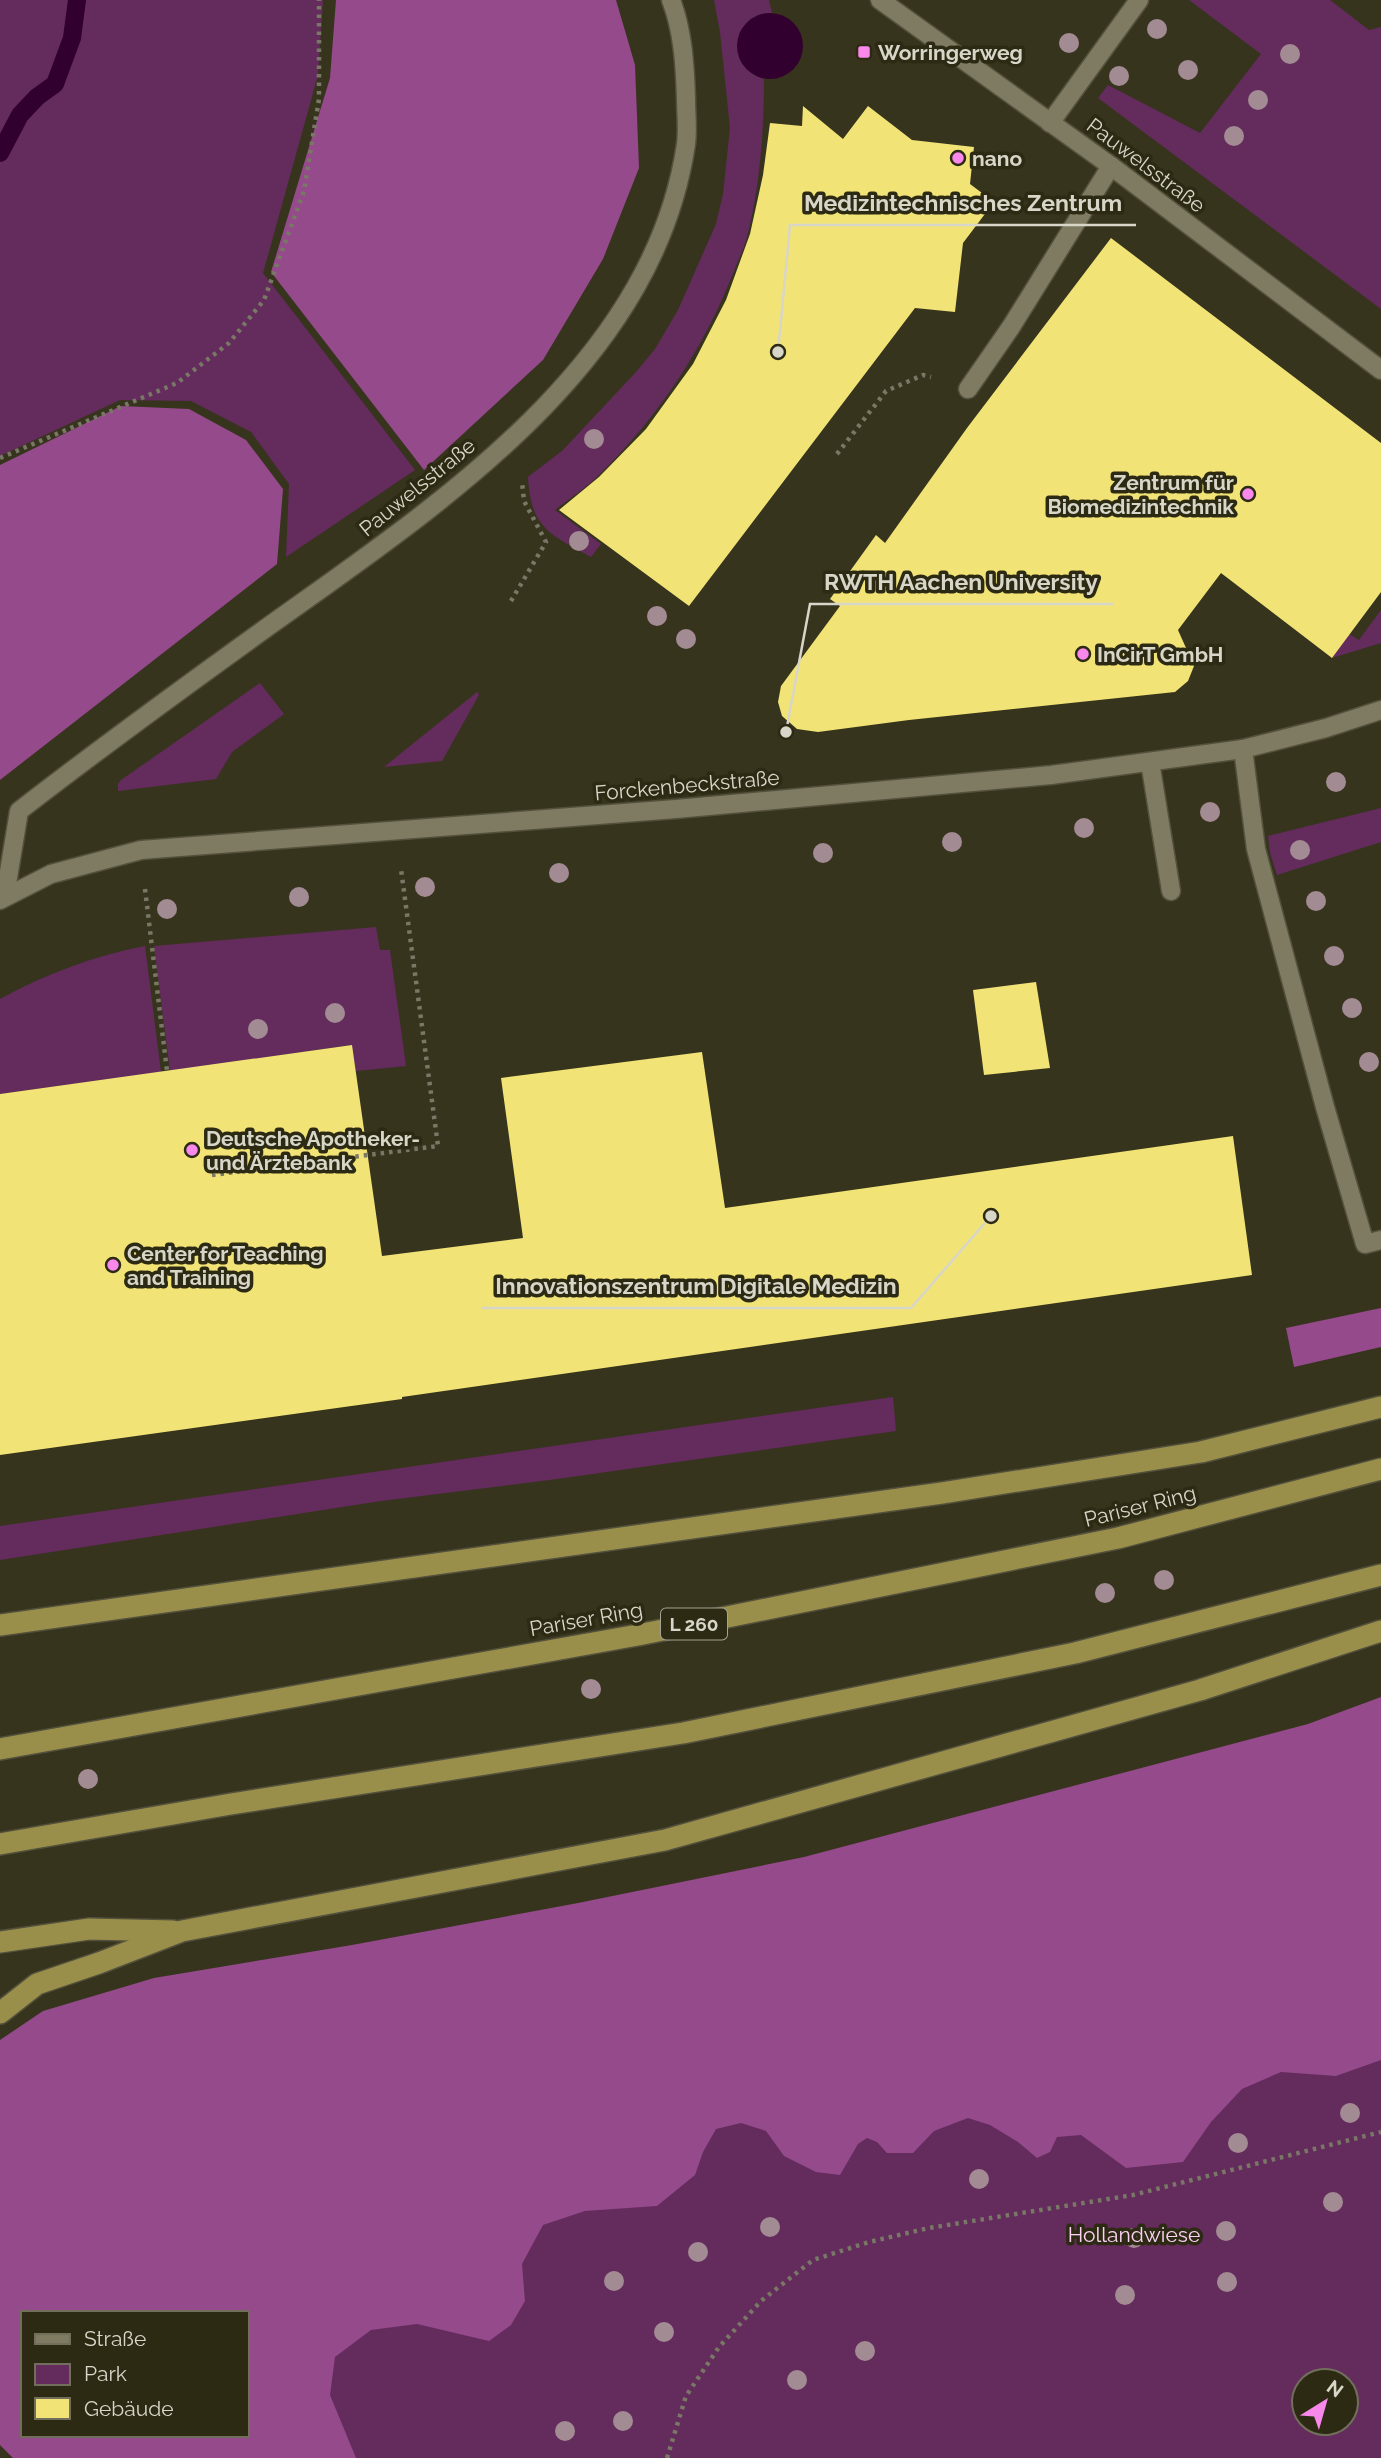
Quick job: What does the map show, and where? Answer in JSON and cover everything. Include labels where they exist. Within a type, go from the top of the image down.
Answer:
[{"type":"highway","points":[[0,1625],[942,1493],[1200,1452],[1381,1407]]},
{"type":"highway","name":"Pariser Ring","points":[[0,1749],[639,1635],[1091,1544],[1381,1469]]},
{"type":"highway","points":[[0,1844],[231,1804],[682,1733],[1075,1654],[1381,1575]]},
{"type":"highway","points":[[0,2013],[37,1984],[182,1931],[665,1840],[1200,1690],[1381,1631]]},
{"type":"highway","points":[[0,1942],[89,1929],[182,1931]]},
{"type":"street","name":"Pauwelsstraße","points":[[3,898],[19,811],[112,739],[348,570],[461,484],[529,423],[579,371],[624,305],[656,250],[676,194],[687,141],[685,75],[679,19],[671,0]]},
{"type":"street","name":"Pauwelsstraße","points":[[880,0],[1111,166],[1381,370]]},
{"type":"street","points":[[1050,123],[1139,0]]},
{"type":"street","points":[[968,389],[1011,327],[1111,166]]},
{"type":"street","name":"Forckenbeckstraße","points":[[3,898],[51,874],[141,850],[789,799],[1051,775],[1243,749],[1381,710]]},
{"type":"street","points":[[1243,749],[1256,849],[1325,1107],[1366,1244],[1381,1240]]},
{"type":"street","points":[[1150,762],[1171,891]]},
{"type":"path","points":[[0,458],[177,383],[229,343],[264,300],[304,191],[319,99],[319,0]]},
{"type":"path","points":[[837,454],[886,391],[923,375],[951,380],[968,389]]},
{"type":"path","points":[[496,452],[522,482],[524,501],[546,542],[511,601]]},
{"type":"path","points":[[212,1175],[438,1146],[396,831]]},
{"type":"path","points":[[141,850],[167,1071]]},
{"type":"path","points":[[667,2458],[687,2396],[719,2347],[761,2301],[813,2260],[869,2242],[929,2228],[1133,2196],[1381,2132]]},
{"type":"green space","points":[[0,0],[323,0],[318,75],[263,273],[415,470],[286,557],[289,484],[251,432],[191,401],[120,400],[0,456]]},
{"type":"green space","points":[[714,0],[769,0],[772,13],[752,19],[739,34],[753,74],[764,79],[760,158],[751,218],[744,246],[722,299],[678,380],[642,429],[621,452],[595,479],[555,510],[601,544],[591,557],[545,528],[533,508],[528,477],[563,450],[655,349],[678,310],[716,224],[723,194],[730,128]]},
{"type":"green space","points":[[1189,0],[1330,0],[1369,30],[1381,27],[1381,309],[1098,98],[1108,85],[1200,133],[1261,54]]},
{"type":"green space","points":[[1381,610],[1381,643],[1332,658],[1349,634],[1359,640]]},
{"type":"green space","points":[[260,683],[284,714],[232,752],[216,779],[118,791],[121,780]]},
{"type":"green space","points":[[477,692],[479,695],[442,761],[384,767]]},
{"type":"green space","points":[[1381,808],[1381,842],[1277,875],[1268,836]]},
{"type":"green space","points":[[376,927],[380,950],[390,950],[406,1066],[356,1071],[351,1045],[170,1071],[154,946]]},
{"type":"green space","points":[[145,946],[161,1072],[0,1094],[0,999],[70,967]]},
{"type":"green space","points":[[893,1397],[896,1431],[381,1501],[0,1560],[0,1526]]},
{"type":"green space","name":"Hollandwiese","points":[[1381,1962],[1381,2458],[156,2458],[248,2437],[248,2311],[142,2311],[164,2264]]},
{"type":"shaded area","points":[[336,0],[616,0],[635,65],[639,168],[603,259],[543,360],[424,470],[271,272],[330,78]]},
{"type":"shaded area","points":[[770,13],[783,16],[793,23],[800,33],[803,46],[800,59],[793,69],[783,76],[770,79],[757,76],[747,69],[740,59],[737,46],[740,33],[747,23],[757,16]]},
{"type":"shaded area","points":[[121,406],[189,409],[246,440],[283,489],[277,564],[0,780],[0,465]]},
{"type":"shaded area","points":[[1381,1308],[1381,1347],[1294,1367],[1286,1328]]},
{"type":"shaded area","points":[[1381,1697],[1381,2060],[1336,2076],[1281,2072],[1242,2089],[1211,2122],[1183,2162],[1126,2168],[1081,2135],[1057,2137],[1050,2152],[1037,2158],[1018,2142],[990,2125],[968,2118],[934,2131],[913,2153],[887,2153],[877,2142],[867,2138],[858,2144],[840,2175],[816,2172],[784,2156],[766,2131],[741,2123],[716,2129],[703,2152],[695,2175],[657,2206],[585,2211],[543,2225],[522,2264],[525,2301],[511,2325],[489,2341],[417,2324],[371,2330],[335,2357],[330,2395],[356,2458],[13,2458],[0,2445],[0,2040],[43,2011],[154,1978],[578,1903],[804,1857],[1308,1724]]},
{"type":"building","points":[[803,106],[843,139],[868,106],[912,140],[974,147],[970,184],[994,202],[963,243],[955,312],[915,308],[689,606],[559,510],[599,477],[646,429],[693,364],[726,300],[750,234],[763,175],[770,123],[802,126]]},
{"type":"building","points":[[1111,238],[1381,443],[1381,592],[1332,658],[1221,573],[1178,630],[1194,666],[1188,681],[1175,692],[818,732],[797,729],[782,716],[778,702],[781,686],[840,606],[830,599],[876,535],[885,543],[967,428]]},
{"type":"building","points":[[1036,982],[1050,1068],[984,1075],[973,990]]},
{"type":"building","points":[[352,1045],[382,1256],[523,1238],[501,1078],[702,1052],[725,1208],[1233,1136],[1252,1275],[0,1455],[0,1094]]},
{"type":"waterway","points":[[0,153],[20,115],[37,97],[55,84],[72,38],[77,0]]},
{"type":"place","name":"Worringerweg","points":[[864,52]]},
{"type":"place","name":"nano","points":[[958,158]]},
{"type":"place","name":"Medizintechnisches Zentrum","points":[[778,352]]},
{"type":"place","name":"Zentrum für Biomedizintechnik","points":[[1248,494]]},
{"type":"place","name":"InCirT GmbH","points":[[1083,654]]},
{"type":"place","name":"RWTH Aachen University","points":[[786,732]]},
{"type":"place","name":"Deutsche Apotheker- und Ärztebank","points":[[192,1150]]},
{"type":"place","name":"Innovationszentrum Digitale Medizin","points":[[991,1216]]},
{"type":"place","name":"Center for Teaching and Training","points":[[113,1265]]}]
